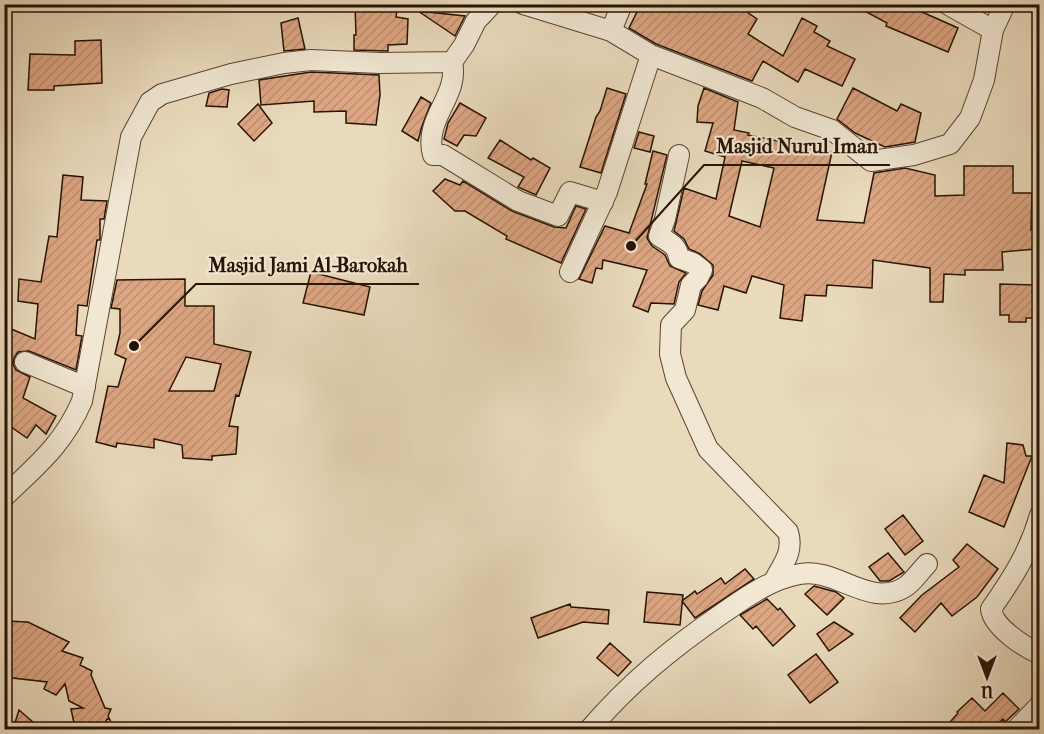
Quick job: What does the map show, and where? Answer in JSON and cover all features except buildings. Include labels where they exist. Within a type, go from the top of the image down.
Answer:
[{"type":"street","points":[[492,4],[477,21],[452,62],[455,74],[431,132],[430,145],[433,155],[443,155],[518,201],[558,216],[570,192],[603,202]]},
{"type":"street","points":[[523,4],[611,31],[651,55],[762,98],[795,117],[832,130],[871,161],[914,155],[950,144],[970,118],[984,80],[993,30],[1005,4]]},
{"type":"street","points":[[611,31],[622,4]]},
{"type":"street","points":[[947,4],[993,30]]},
{"type":"street","points":[[570,272],[603,202],[651,55]]},
{"type":"street","points":[[4,497],[52,451],[64,435],[82,401],[131,136],[150,102],[162,94],[183,86],[284,63],[311,60],[380,63],[452,62]]},
{"type":"street","points":[[679,155],[659,236],[675,246],[679,258],[702,270],[691,285],[685,310],[671,325],[670,354],[685,402],[708,449],[788,532],[791,546],[787,560],[774,581]]},
{"type":"street","points":[[25,362],[85,387]]},
{"type":"street","points":[[1040,515],[1034,537],[1016,573],[991,609],[994,619],[1021,644],[1040,654]]},
{"type":"street","points":[[589,729],[608,707],[659,659],[730,608],[774,581],[802,573],[831,576],[866,591],[881,594],[905,587],[927,564]]},
{"type":"street","points":[[1016,729],[1040,705]]},
{"type":"place","name":"Masjid Nurul Iman","points":[[631,246]]},
{"type":"place","name":"Masjid Jami Al-Barokah","points":[[134,346]]}]
